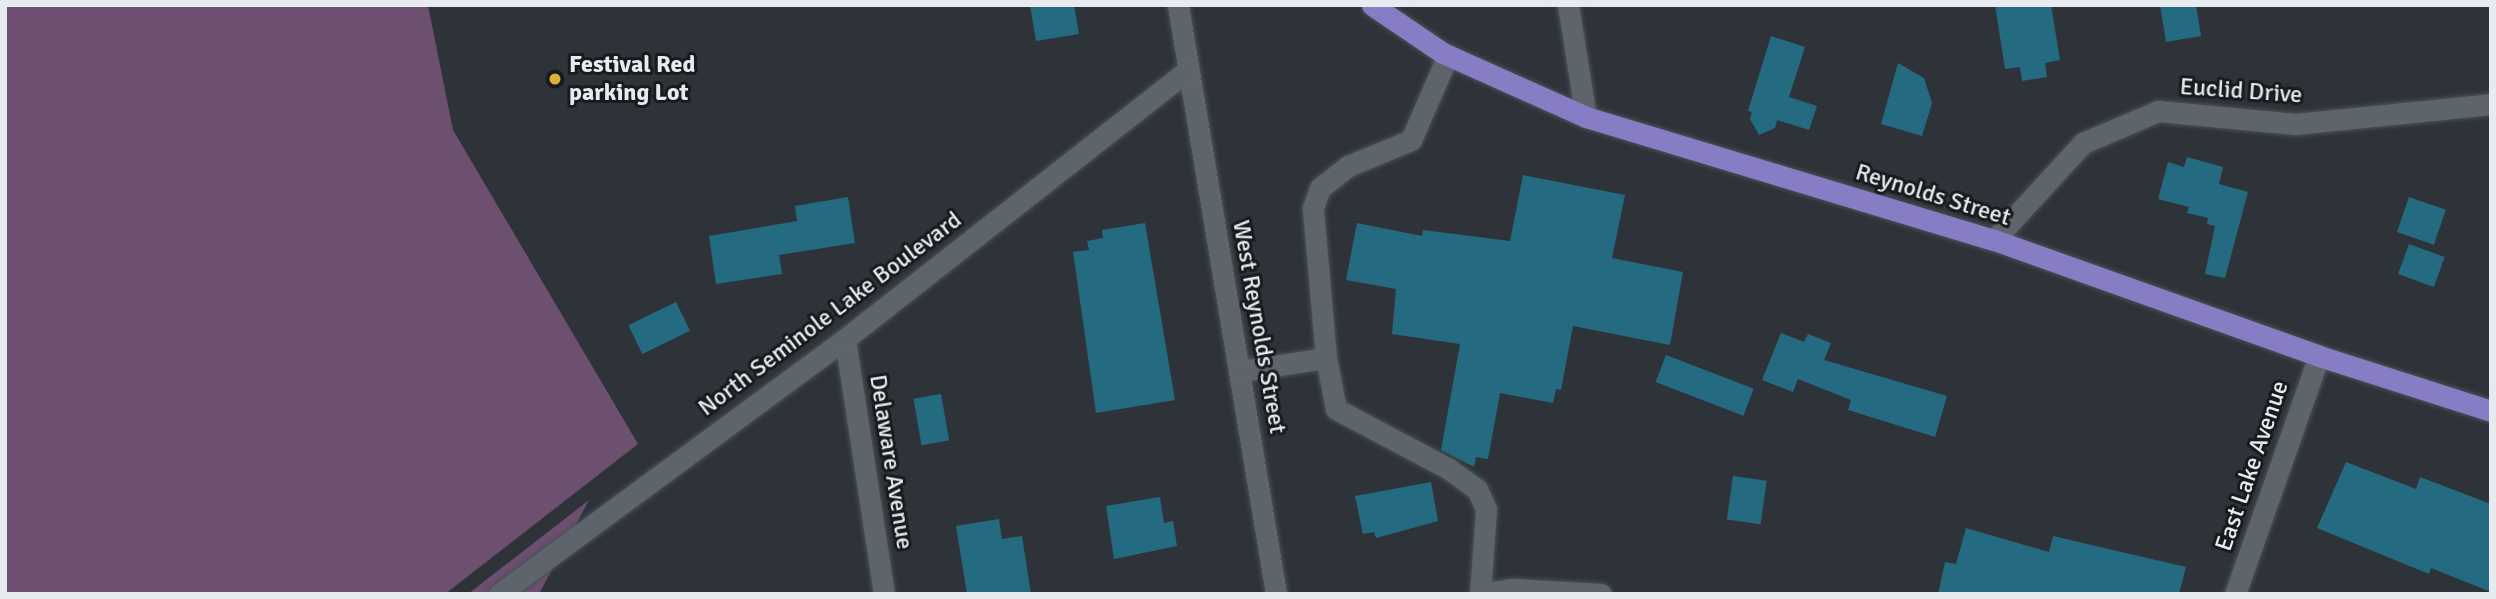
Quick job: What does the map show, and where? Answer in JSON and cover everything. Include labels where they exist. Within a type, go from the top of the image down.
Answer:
[{"type":"main road","name":"Reynolds Street","points":[[1372,5],[1448,55],[1586,117],[1994,240],[2319,356],[2491,411]]},
{"type":"street","points":[[1178,5],[1188,70]]},
{"type":"street","points":[[1568,5],[1586,117]]},
{"type":"street","points":[[1448,55],[1411,140],[1348,166],[1320,188],[1312,208],[1326,358],[1336,409],[1449,469],[1477,489],[1486,509],[1481,594],[1513,589],[1601,594]]},
{"type":"street","name":"North Seminole Lake Boulevard","points":[[499,594],[845,339],[1188,70]]},
{"type":"street","name":"West Reynolds Street","points":[[1188,70],[1276,594]]},
{"type":"street","name":"Euclid Drive","points":[[1994,240],[2083,143],[2158,111],[2295,124],[2491,104]]},
{"type":"street","name":"Delaware Avenue","points":[[845,339],[884,594]]},
{"type":"street","name":"East Lake Avenue","points":[[2235,594],[2319,356]]},
{"type":"street","points":[[1240,371],[1326,358]]},
{"type":"shaded area","points":[[5,5],[428,5],[453,130],[638,444],[445,594],[5,594]]},
{"type":"shaded area","points":[[589,500],[539,594],[468,594]]},
{"type":"building","points":[[1030,5],[1074,5],[1079,34],[1036,41]]},
{"type":"building","points":[[1995,5],[2051,5],[2060,60],[2045,63],[2047,77],[2022,81],[2020,67],[2005,69]]},
{"type":"building","points":[[2160,5],[2196,5],[2201,36],[2166,42]]},
{"type":"building","points":[[1771,36],[1805,47],[1789,97],[1817,106],[1809,130],[1777,120],[1775,128],[1759,135],[1750,119],[1752,112],[1748,111]]},
{"type":"building","points":[[1898,63],[1924,78],[1932,103],[1922,136],[1881,124]]},
{"type":"building","points":[[2187,157],[2223,167],[2219,184],[2248,192],[2225,278],[2205,274],[2215,226],[2207,224],[2208,218],[2187,213],[2189,207],[2158,199],[2168,162],[2184,167]]},
{"type":"building","points":[[1523,175],[1625,195],[1612,258],[1683,272],[1670,345],[1573,326],[1561,390],[1556,389],[1553,403],[1500,393],[1488,459],[1476,457],[1474,467],[1441,450],[1460,344],[1392,334],[1396,289],[1346,280],[1357,223],[1422,236],[1423,230],[1510,241]]},
{"type":"building","points":[[848,197],[855,243],[779,255],[782,274],[716,284],[709,236],[797,221],[795,206]]},
{"type":"building","points":[[2409,197],[2446,210],[2434,245],[2397,232]]},
{"type":"building","points":[[1145,223],[1175,400],[1096,413],[1073,252],[1089,250],[1087,241],[1103,238],[1102,230]]},
{"type":"building","points":[[2409,244],[2445,257],[2434,287],[2398,274]]},
{"type":"building","points":[[676,302],[690,331],[642,354],[628,325]]},
{"type":"building","points":[[1781,333],[1804,342],[1808,334],[1831,343],[1824,360],[1947,396],[1935,437],[1848,410],[1851,400],[1798,379],[1793,392],[1762,380]]},
{"type":"building","points":[[1666,355],[1754,389],[1743,416],[1656,382]]},
{"type":"building","points":[[941,394],[949,440],[922,445],[913,399]]},
{"type":"building","points":[[2346,462],[2416,489],[2420,477],[2491,504],[2491,592],[2431,568],[2429,574],[2317,528]]},
{"type":"building","points":[[1733,476],[1767,481],[1761,524],[1727,520]]},
{"type":"building","points":[[1431,482],[1438,521],[1376,538],[1374,532],[1363,534],[1355,496]]},
{"type":"building","points":[[1160,497],[1164,523],[1173,521],[1177,546],[1114,559],[1106,506]]},
{"type":"building","points":[[999,519],[1002,539],[1022,536],[1031,594],[967,594],[956,526]]},
{"type":"building","points":[[1966,528],[2049,552],[2053,536],[2186,567],[2179,594],[1938,594],[1945,562],[1956,564]]},
{"type":"place","name":"Festival Red parking Lot","points":[[555,79]]}]
